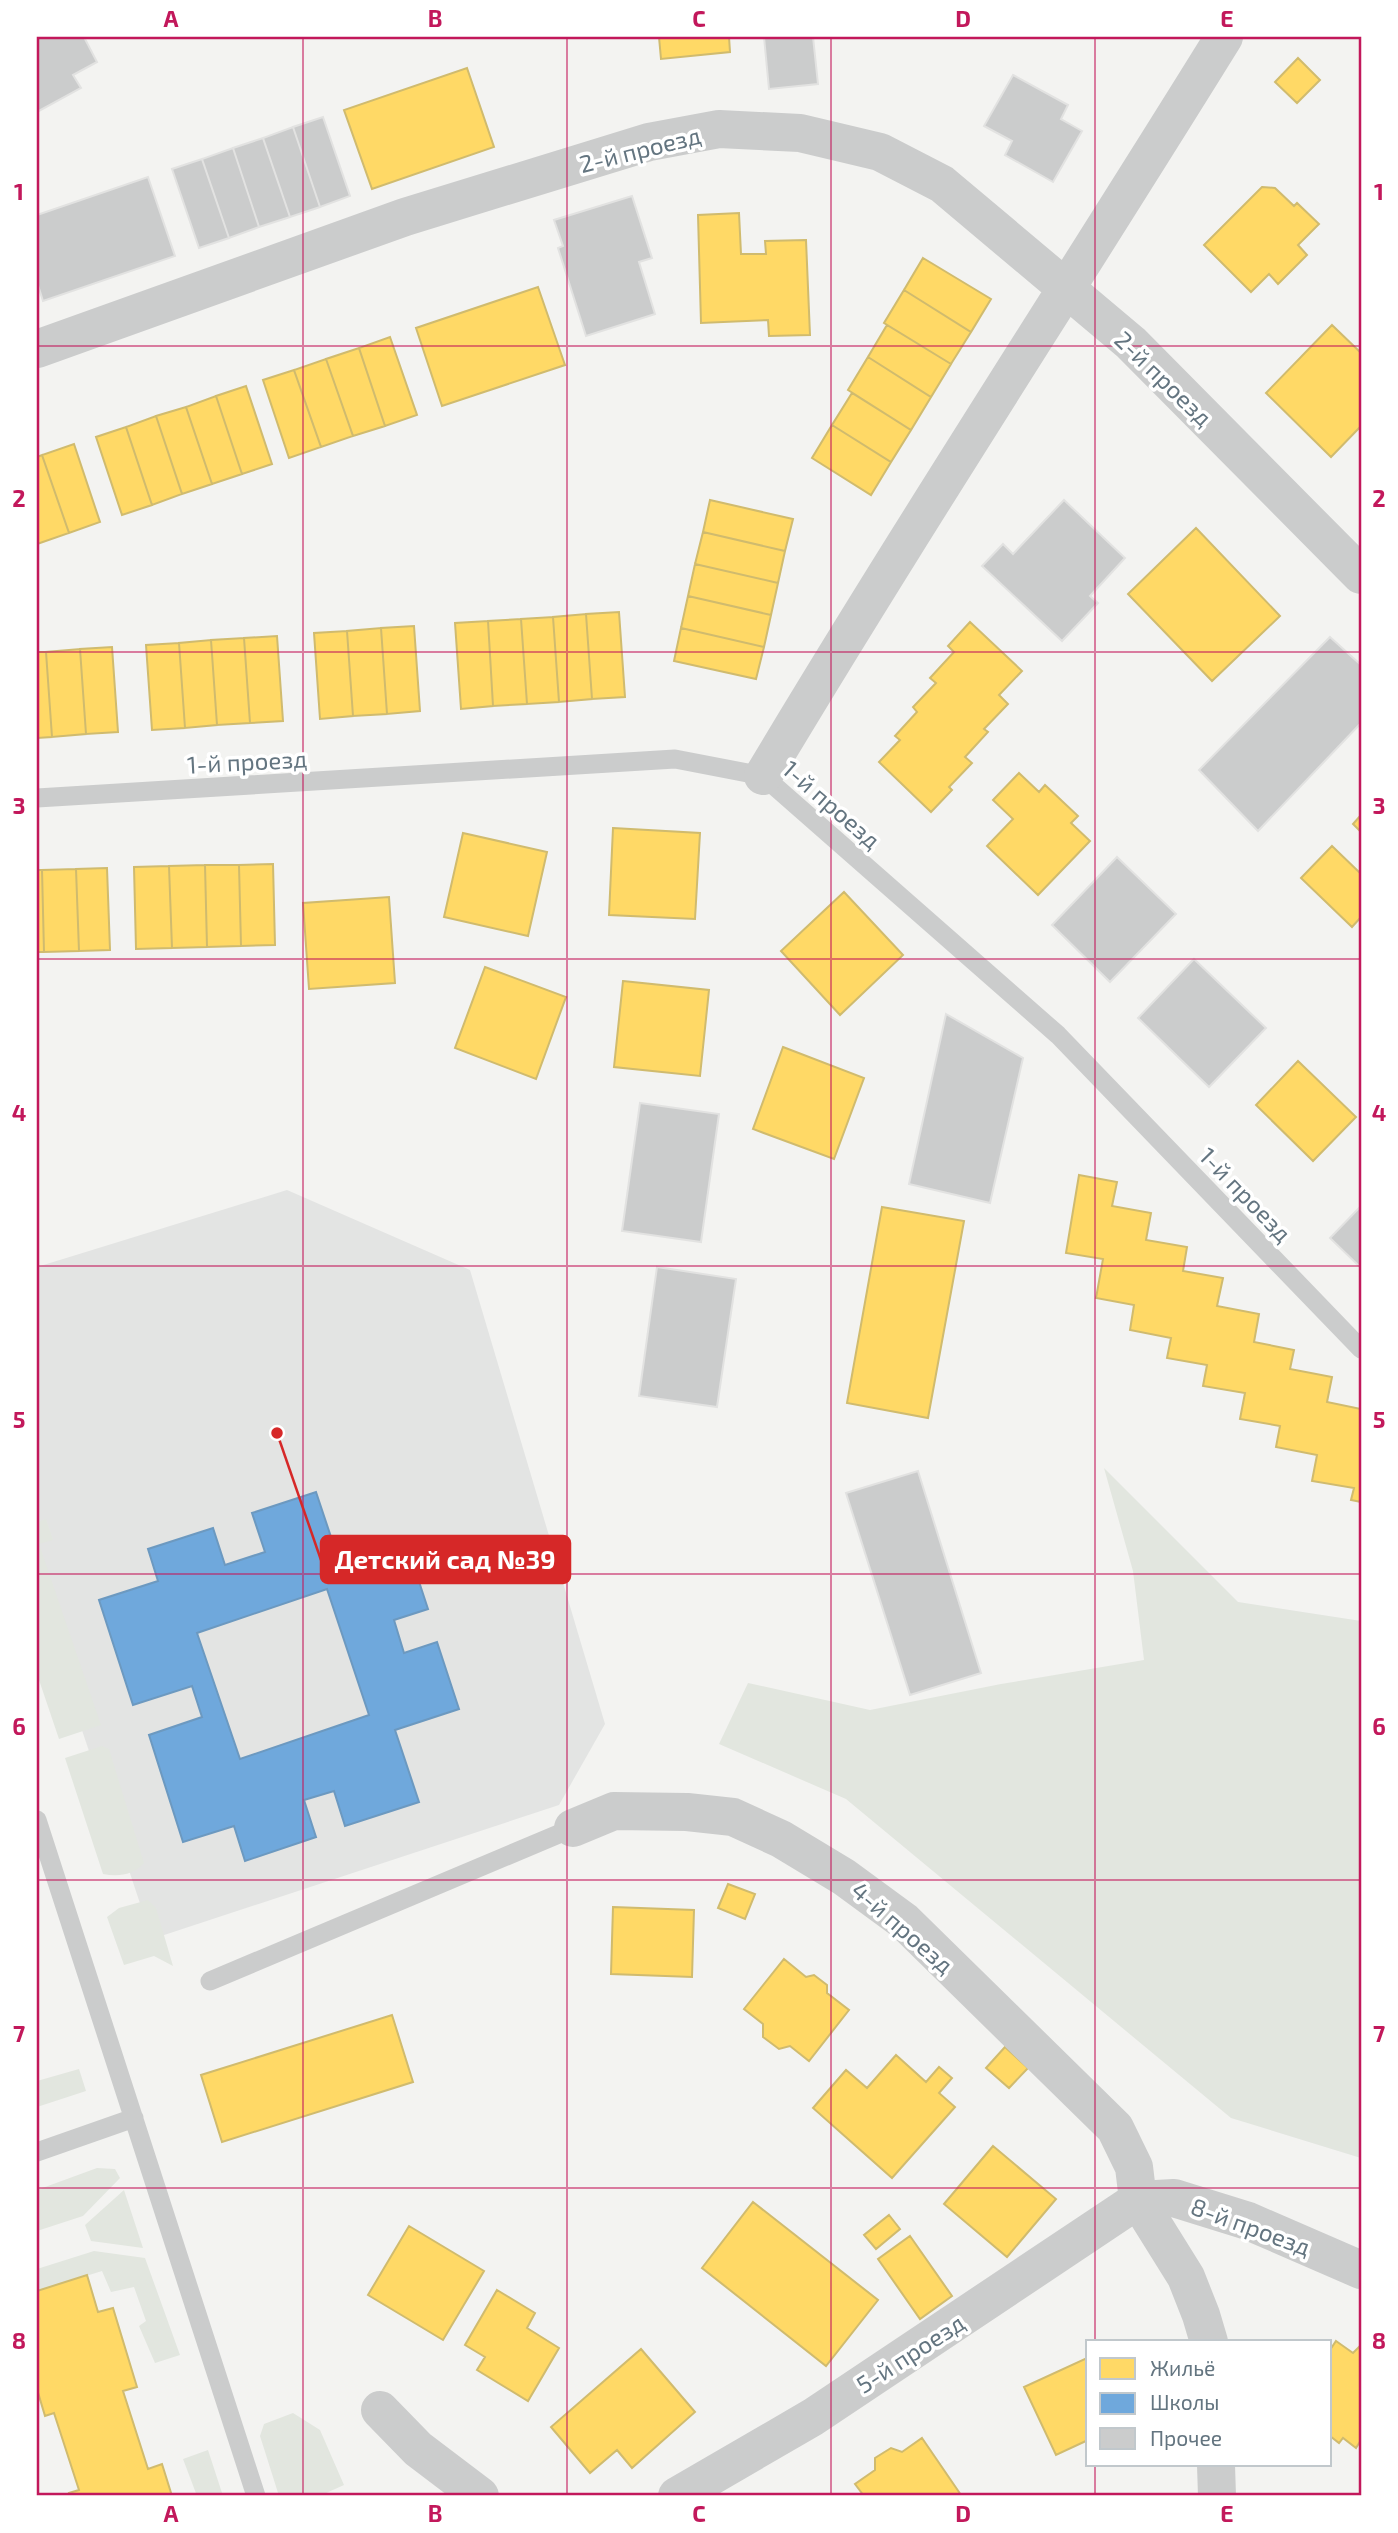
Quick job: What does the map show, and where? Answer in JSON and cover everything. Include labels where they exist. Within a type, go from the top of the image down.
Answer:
[{"type":"street","points":[[764,776],[871,596],[1224,37]]},
{"type":"street","name":"2-й проезд","points":[[37,349],[405,217],[649,142],[719,129],[800,133],[880,152],[942,184],[1131,343],[1361,575]]},
{"type":"street","name":"4-й проезд","points":[[573,1828],[614,1811],[733,1816],[781,1839],[844,1877],[904,1922],[1115,2128],[1134,2166],[1138,2200]]},
{"type":"street","name":"8-й проезд","points":[[1138,2200],[1174,2198],[1248,2221],[1361,2270]]},
{"type":"street","points":[[1138,2200],[1186,2277],[1202,2315],[1208,2340]]},
{"type":"street","name":"5-й проезд","points":[[677,2496],[813,2417],[1138,2200]]},
{"type":"street","points":[[380,2410],[418,2449],[480,2496]]},
{"type":"street","points":[[1216,2466],[1217,2496]]},
{"type":"lane","name":"1-й проезд","points":[[37,798],[675,759],[764,776],[1058,1035],[1361,1349]]},
{"type":"lane","points":[[37,1820],[256,2496]]},
{"type":"lane","points":[[210,1981],[573,1828]]},
{"type":"lane","points":[[37,2151],[134,2118]]},
{"type":"shaded area","points":[[287,1190],[470,1270],[605,1724],[559,1805],[152,1939],[37,1596],[37,1267]]},
{"type":"shaded area","points":[[1104,1468],[1238,1602],[1361,1621],[1361,2158],[1231,2118],[846,1799],[719,1744],[748,1683],[870,1710],[1144,1660],[1133,1571]]},
{"type":"shaded area","points":[[46,1519],[53,1540],[39,1544],[101,1725],[59,1739],[37,1674],[37,1522]]},
{"type":"shaded area","points":[[102,1746],[109,1749],[144,1863],[130,1873],[120,1875],[103,1874],[65,1758]]},
{"type":"shaded area","points":[[148,1900],[156,1908],[173,1966],[154,1956],[124,1965],[107,1917],[119,1908]]},
{"type":"shaded area","points":[[79,2069],[86,2091],[37,2107],[37,2081]]},
{"type":"shaded area","points":[[97,2168],[115,2169],[120,2178],[83,2216],[37,2231],[37,2190]]},
{"type":"shaded area","points":[[124,2190],[143,2248],[91,2241],[85,2225]]},
{"type":"shaded area","points":[[94,2251],[145,2258],[180,2355],[155,2363],[139,2326],[146,2321],[134,2287],[111,2292],[102,2271],[37,2291],[37,2269]]},
{"type":"shaded area","points":[[293,2413],[320,2430],[344,2485],[324,2496],[279,2496],[260,2436],[264,2424]]},
{"type":"shaded area","points":[[208,2450],[223,2496],[197,2496],[183,2459]]},
{"type":"building: Жильё","points":[[659,37],[729,37],[730,52],[661,59]]},
{"type":"building: Жильё","points":[[1298,58],[1320,80],[1297,103],[1275,82]]},
{"type":"building: Жильё","points":[[467,68],[494,147],[372,189],[344,110]]},
{"type":"building: Жильё","points":[[1262,187],[1275,188],[1294,206],[1297,203],[1319,224],[1298,245],[1307,255],[1278,284],[1269,274],[1251,292],[1204,245]]},
{"type":"building: Жильё","points":[[739,213],[741,254],[766,254],[765,241],[806,240],[810,335],[769,336],[768,320],[701,323],[698,215]]},
{"type":"building: Жильё","points":[[923,258],[991,299],[971,332],[904,290]]},
{"type":"building: Жильё","points":[[538,287],[565,365],[442,406],[416,328]]},
{"type":"building: Жильё","points":[[904,290],[971,332],[951,364],[884,323]]},
{"type":"building: Жильё","points":[[887,325],[951,364],[931,397],[868,357]]},
{"type":"building: Жильё","points":[[1332,325],[1361,353],[1361,426],[1331,457],[1266,393]]},
{"type":"building: Жильё","points":[[390,337],[417,415],[385,426],[359,348]]},
{"type":"building: Жильё","points":[[359,348],[385,426],[353,436],[326,359]]},
{"type":"building: Жильё","points":[[868,357],[931,397],[911,430],[848,390]]},
{"type":"building: Жильё","points":[[326,359],[353,436],[321,447],[294,370]]},
{"type":"building: Жильё","points":[[294,370],[321,447],[289,458],[263,380]]},
{"type":"building: Жильё","points":[[246,386],[272,464],[242,474],[216,396]]},
{"type":"building: Жильё","points":[[852,393],[911,430],[891,462],[832,425]]},
{"type":"building: Жильё","points":[[216,396],[242,474],[212,484],[186,407]]},
{"type":"building: Жильё","points":[[186,407],[212,484],[182,494],[156,416]]},
{"type":"building: Жильё","points":[[156,416],[182,494],[152,505],[126,427]]},
{"type":"building: Жильё","points":[[832,425],[891,462],[871,495],[812,458]]},
{"type":"building: Жильё","points":[[126,427],[152,505],[122,515],[96,437]]},
{"type":"building: Жильё","points":[[74,444],[100,522],[69,533],[42,455]]},
{"type":"building: Жильё","points":[[42,455],[69,533],[37,544],[37,457]]},
{"type":"building: Жильё","points":[[710,500],[793,519],[785,551],[703,532]]},
{"type":"building: Жильё","points":[[1196,528],[1280,616],[1212,681],[1128,594]]},
{"type":"building: Жильё","points":[[703,532],[785,551],[778,583],[695,564]]},
{"type":"building: Жильё","points":[[695,564],[778,583],[771,615],[688,596]]},
{"type":"building: Жильё","points":[[688,596],[771,615],[764,647],[681,628]]},
{"type":"building: Жильё","points":[[619,612],[625,697],[592,699],[586,614]]},
{"type":"building: Жильё","points":[[586,614],[592,699],[559,702],[553,617]]},
{"type":"building: Жильё","points":[[553,617],[559,702],[527,704],[521,619]]},
{"type":"building: Жильё","points":[[521,619],[527,704],[493,706],[488,621]]},
{"type":"building: Жильё","points":[[488,621],[493,706],[461,709],[455,623]]},
{"type":"building: Жильё","points":[[970,622],[1022,671],[999,695],[1008,704],[984,729],[988,732],[965,757],[972,763],[949,787],[952,790],[931,812],[879,762],[900,740],[895,736],[917,712],[913,707],[936,683],[930,678],[954,652],[948,646]]},
{"type":"building: Жильё","points":[[414,626],[420,711],[387,714],[381,628]]},
{"type":"building: Жильё","points":[[381,628],[387,714],[353,716],[347,631]]},
{"type":"building: Жильё","points":[[681,628],[764,647],[756,679],[674,661]]},
{"type":"building: Жильё","points":[[347,631],[353,716],[320,719],[314,633]]},
{"type":"building: Жильё","points":[[277,636],[283,721],[250,723],[244,638]]},
{"type":"building: Жильё","points":[[244,638],[250,723],[217,725],[211,640]]},
{"type":"building: Жильё","points":[[211,640],[217,725],[185,728],[179,643]]},
{"type":"building: Жильё","points":[[179,643],[185,728],[152,730],[146,645]]},
{"type":"building: Жильё","points":[[112,647],[118,732],[86,734],[80,649]]},
{"type":"building: Жильё","points":[[80,649],[86,734],[52,737],[46,652]]},
{"type":"building: Жильё","points":[[37,652],[46,652],[52,737],[37,738]]},
{"type":"building: Жильё","points":[[1019,773],[1039,792],[1045,785],[1078,816],[1071,823],[1090,841],[1038,895],[987,846],[1013,819],[993,800]]},
{"type":"building: Жильё","points":[[1361,815],[1361,832],[1353,824]]},
{"type":"building: Жильё","points":[[613,828],[700,833],[695,919],[609,915]]},
{"type":"building: Жильё","points":[[463,833],[547,852],[528,936],[444,917]]},
{"type":"building: Жильё","points":[[1332,846],[1361,874],[1361,917],[1352,927],[1301,878]]},
{"type":"building: Жильё","points":[[273,864],[275,945],[241,946],[239,865]]},
{"type":"building: Жильё","points":[[205,865],[207,947],[172,948],[169,866]]},
{"type":"building: Жильё","points":[[205,865],[239,865],[241,946],[207,947]]},
{"type":"building: Жильё","points":[[169,866],[172,948],[136,949],[134,867]]},
{"type":"building: Жильё","points":[[107,868],[110,950],[79,951],[76,869]]},
{"type":"building: Жильё","points":[[76,869],[79,951],[44,952],[42,870]]},
{"type":"building: Жильё","points":[[37,870],[42,870],[44,952],[37,952]]},
{"type":"building: Жильё","points":[[844,892],[903,955],[840,1015],[781,951]]},
{"type":"building: Жильё","points":[[389,897],[395,983],[309,989],[303,903]]},
{"type":"building: Жильё","points":[[485,967],[566,997],[536,1079],[455,1048]]},
{"type":"building: Жильё","points":[[623,981],[709,990],[700,1076],[614,1067]]},
{"type":"building: Жильё","points":[[783,1047],[864,1078],[834,1159],[753,1129]]},
{"type":"building: Жильё","points":[[1298,1061],[1356,1117],[1313,1161],[1256,1105]]},
{"type":"building: Жильё","points":[[1079,1175],[1117,1182],[1112,1206],[1151,1213],[1146,1240],[1187,1247],[1183,1271],[1223,1278],[1217,1306],[1259,1314],[1254,1342],[1294,1350],[1290,1369],[1332,1377],[1327,1402],[1361,1409],[1361,1502],[1351,1500],[1354,1488],[1312,1481],[1317,1455],[1276,1447],[1280,1426],[1240,1419],[1245,1393],[1203,1386],[1207,1365],[1167,1358],[1171,1338],[1130,1330],[1134,1305],[1096,1298],[1103,1259],[1066,1253]]},
{"type":"building: Жильё","points":[[882,1207],[964,1221],[928,1418],[847,1403]]},
{"type":"building: Жильё","points":[[728,1884],[755,1894],[745,1919],[718,1908]]},
{"type":"building: Жильё","points":[[613,1907],[694,1910],[692,1977],[611,1974]]},
{"type":"building: Жильё","points":[[784,1959],[806,1977],[814,1975],[827,1985],[827,1993],[849,2010],[809,2061],[790,2046],[779,2049],[763,2037],[763,2024],[744,2009]]},
{"type":"building: Жильё","points":[[392,2015],[413,2082],[222,2142],[201,2075]]},
{"type":"building: Жильё","points":[[1005,2047],[1028,2068],[1009,2088],[986,2068]]},
{"type":"building: Жильё","points":[[896,2055],[926,2082],[939,2067],[952,2078],[939,2093],[955,2107],[892,2178],[813,2108],[846,2070],[867,2088]]},
{"type":"building: Жильё","points":[[993,2146],[1056,2199],[1007,2257],[944,2204]]},
{"type":"building: Жильё","points":[[753,2202],[878,2300],[826,2366],[702,2268]]},
{"type":"building: Жильё","points":[[889,2215],[900,2229],[876,2249],[864,2235]]},
{"type":"building: Жильё","points":[[409,2226],[484,2271],[443,2340],[368,2295]]},
{"type":"building: Жильё","points":[[910,2236],[952,2296],[920,2319],[878,2259]]},
{"type":"building: Жильё","points":[[87,2275],[98,2312],[113,2308],[137,2387],[123,2391],[148,2469],[162,2464],[172,2496],[70,2496],[69,2493],[79,2490],[54,2413],[45,2416],[37,2389],[37,2291]]},
{"type":"building: Жильё","points":[[497,2290],[535,2313],[527,2328],[559,2348],[528,2401],[477,2370],[485,2357],[465,2345]]},
{"type":"building: Жильё","points":[[1336,2341],[1353,2353],[1361,2345],[1361,2440],[1356,2448],[1343,2438],[1339,2443],[1332,2438],[1332,2347]]},
{"type":"building: Жильё","points":[[641,2349],[695,2412],[632,2468],[617,2450],[590,2473],[551,2427]]},
{"type":"building: Жильё","points":[[1086,2358],[1086,2441],[1056,2455],[1024,2387]]},
{"type":"building: Жильё","points":[[922,2438],[961,2495],[864,2496],[855,2484],[875,2470],[875,2458],[891,2448],[902,2452]]},
{"type":"building: Школы","points":[[316,1492],[339,1561],[405,1539],[428,1609],[394,1620],[404,1653],[437,1642],[459,1709],[395,1730],[419,1802],[345,1826],[334,1791],[304,1800],[316,1837],[245,1861],[234,1826],[183,1842],[149,1735],[202,1717],[192,1686],[133,1705],[99,1600],[158,1581],[148,1549],[213,1528],[225,1565],[265,1552],[252,1513]],"holes":[[[327,1589],[369,1715],[240,1759],[197,1633]]]},
{"type":"building: Прочее","points":[[37,37],[84,37],[97,62],[73,75],[81,88],[37,112]]},
{"type":"building: Прочее","points":[[764,37],[813,37],[818,84],[769,89]]},
{"type":"building: Прочее","points":[[1013,75],[1068,105],[1061,119],[1082,131],[1053,182],[1005,155],[1012,141],[984,126]]},
{"type":"building: Прочее","points":[[323,117],[350,196],[320,207],[293,127]]},
{"type":"building: Прочее","points":[[293,127],[320,207],[290,217],[263,138]]},
{"type":"building: Прочее","points":[[263,138],[290,217],[259,227],[233,148]]},
{"type":"building: Прочее","points":[[233,148],[259,227],[229,238],[202,159]]},
{"type":"building: Прочее","points":[[202,159],[229,238],[199,248],[172,169]]},
{"type":"building: Прочее","points":[[148,177],[175,256],[43,301],[37,282],[37,215]]},
{"type":"building: Прочее","points":[[632,196],[652,258],[639,262],[655,314],[586,336],[558,248],[563,246],[554,220]]},
{"type":"building: Прочее","points":[[1064,500],[1125,558],[1090,596],[1098,603],[1062,641],[982,566],[1003,544],[1013,554]]},
{"type":"building: Прочее","points":[[1330,637],[1361,665],[1361,723],[1258,831],[1199,770]]},
{"type":"building: Прочее","points":[[1117,857],[1176,914],[1110,982],[1052,925]]},
{"type":"building: Прочее","points":[[1194,959],[1266,1028],[1209,1087],[1138,1018]]},
{"type":"building: Прочее","points":[[946,1014],[1023,1058],[990,1203],[909,1184]]},
{"type":"building: Прочее","points":[[640,1103],[719,1114],[701,1242],[622,1231]]},
{"type":"building: Прочее","points":[[1361,1206],[1361,1268],[1330,1238]]},
{"type":"building: Прочее","points":[[657,1267],[736,1279],[717,1407],[639,1396]]},
{"type":"building: Прочее","points":[[918,1471],[981,1673],[910,1695],[846,1493]]},
{"type":"place","name":"Детский сад №39","points":[[277,1433]]}]
